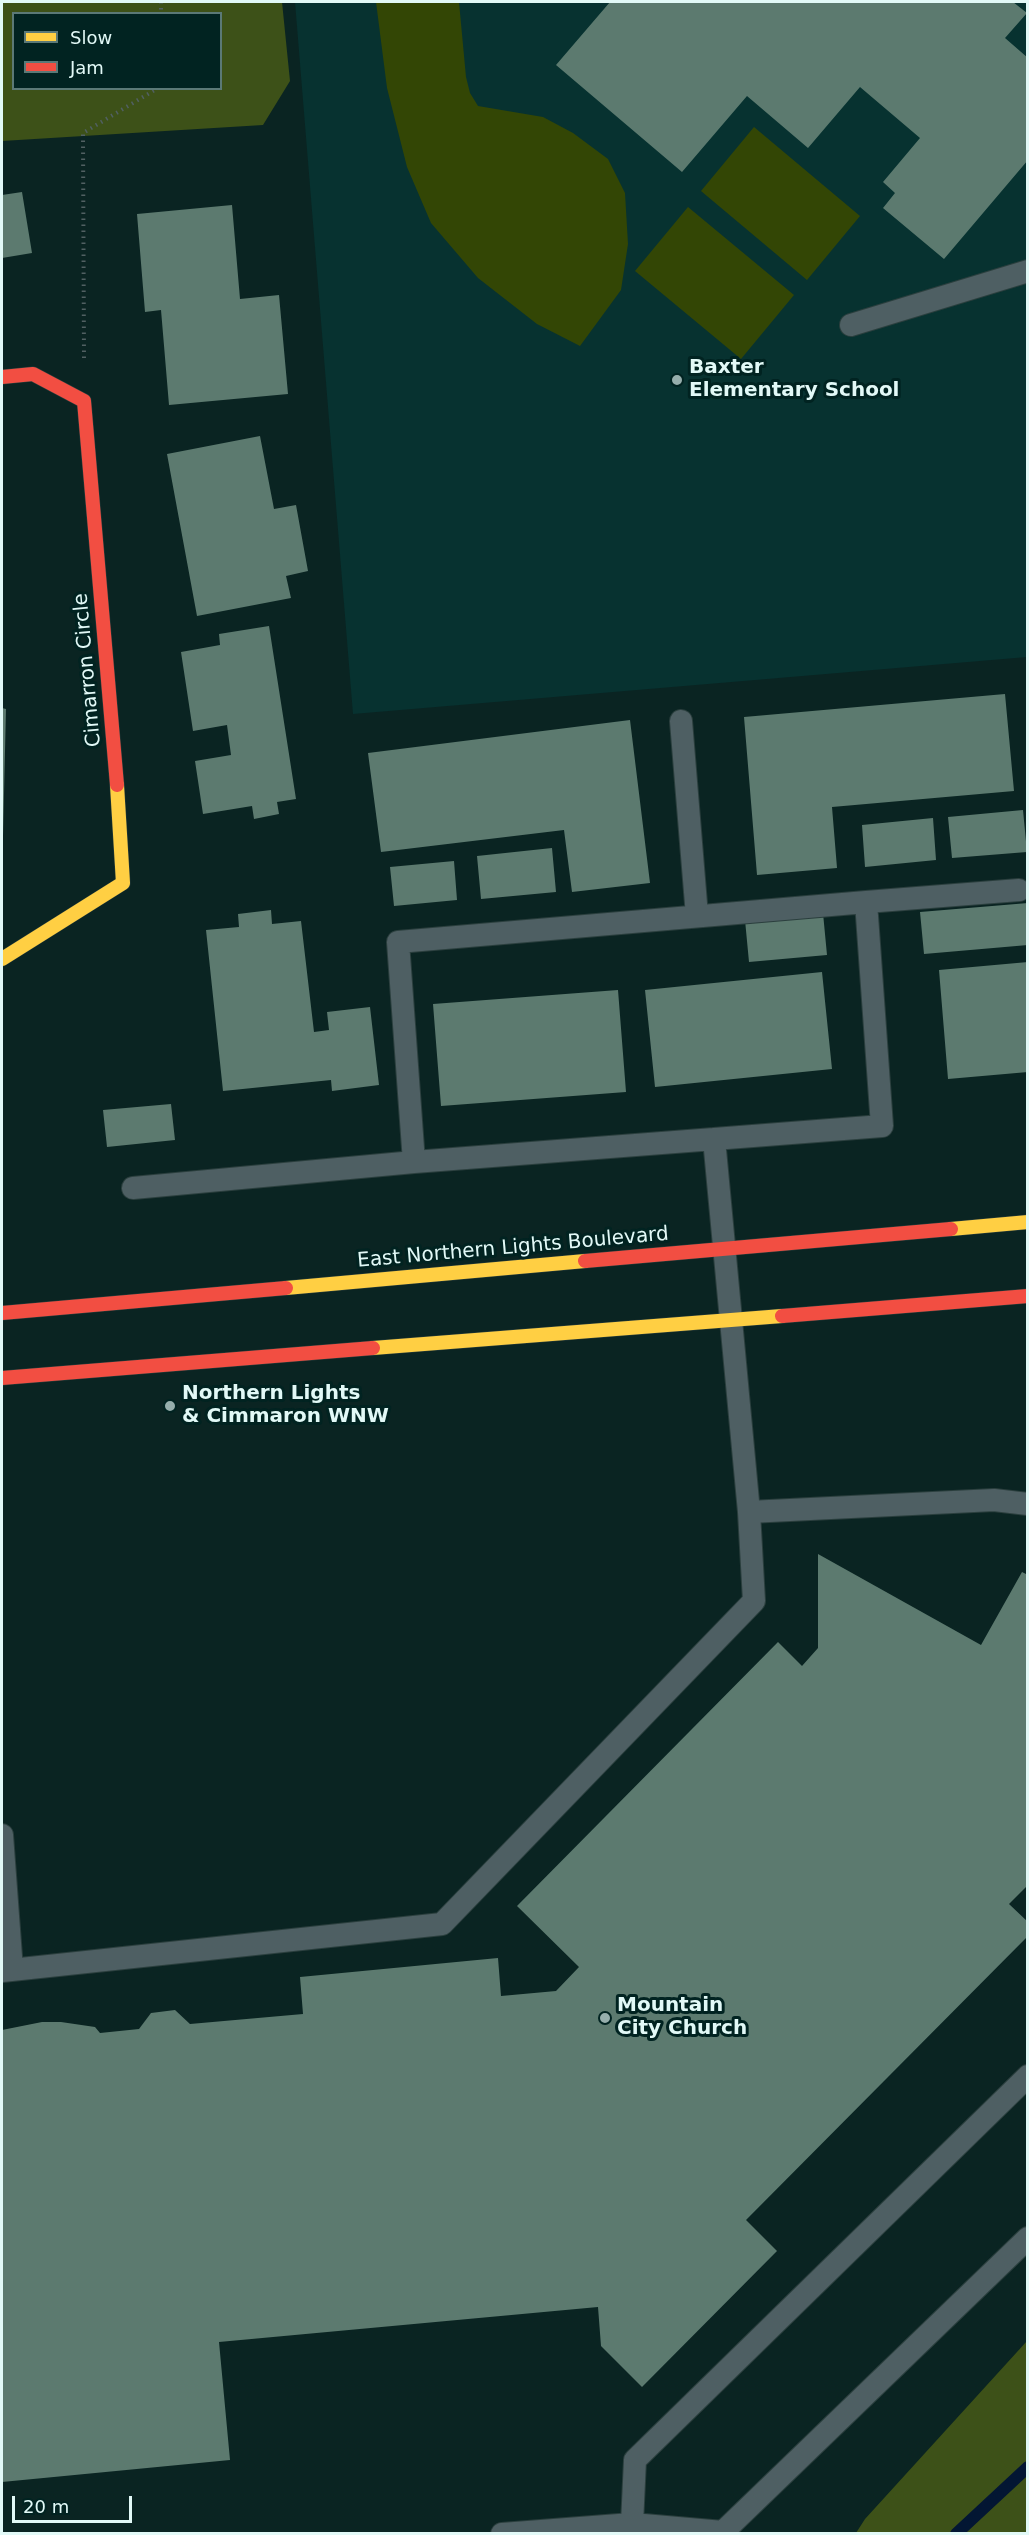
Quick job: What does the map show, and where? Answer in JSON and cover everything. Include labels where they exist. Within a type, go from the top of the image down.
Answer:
[{"type":"main road","points":[[2,377],[33,374],[84,400]]},
{"type":"main road","name":"Cimarron Circle","points":[[2,959],[123,882],[118,792],[84,400]]},
{"type":"main road","name":"East Northern Lights Boulevard","points":[[2,1313],[1028,1221]]},
{"type":"main road","points":[[2,1378],[1028,1296]]},
{"type":"lane","points":[[851,325],[1028,271]]},
{"type":"lane","points":[[681,721],[697,916]]},
{"type":"lane","points":[[414,1162],[398,942],[1019,890]]},
{"type":"lane","points":[[133,1188],[414,1162],[882,1126],[866,902]]},
{"type":"lane","points":[[2,1835],[7,1970],[442,1924],[754,1601],[749,1512],[714,1139]]},
{"type":"lane","points":[[749,1512],[993,1500],[1028,1504]]},
{"type":"lane","points":[[632,2524],[635,2460],[1028,2076]]},
{"type":"lane","points":[[502,2534],[632,2524],[723,2532],[1028,2238]]},
{"type":"path","points":[[84,400],[83,133],[155,90]]},
{"type":"shaded area","name":"Baxter Elementary School","points":[[295,2],[1027,2],[1027,657],[353,714]]},
{"type":"green space","points":[[2,2],[282,2],[290,81],[263,125],[2,141]]},
{"type":"green space","points":[[376,2],[459,2],[466,77],[470,93],[478,106],[543,117],[573,133],[608,159],[625,193],[628,244],[621,290],[580,346],[537,324],[478,278],[431,223],[407,167],[387,88]]},
{"type":"green space","points":[[754,127],[860,216],[807,280],[701,191]]},
{"type":"green space","points":[[688,207],[794,295],[741,359],[635,271]]},
{"type":"green space","points":[[1027,2341],[1027,2533],[856,2533],[865,2519]]},
{"type":"building","points":[[610,2],[1013,2],[1027,13],[1005,38],[1028,58],[1028,160],[944,259],[883,208],[895,193],[883,182],[920,138],[860,87],[808,148],[747,96],[682,172],[556,65]]},
{"type":"building","points":[[22,192],[32,253],[2,258],[2,195]]},
{"type":"building","points":[[232,205],[240,299],[279,295],[288,394],[169,405],[161,310],[145,312],[137,214]]},
{"type":"building","points":[[260,436],[274,509],[296,505],[308,571],[286,576],[291,598],[197,616],[167,454]]},
{"type":"building","points":[[269,626],[296,799],[277,802],[279,814],[254,819],[252,806],[203,814],[195,761],[231,755],[227,725],[193,731],[181,652],[220,645],[219,634]]},
{"type":"building","points":[[1005,694],[1014,791],[832,807],[837,868],[757,875],[744,717]]},
{"type":"building","points":[[2,708],[6,709],[3,836],[2,835]]},
{"type":"building","points":[[630,720],[650,883],[572,892],[564,830],[381,852],[368,753]]},
{"type":"building","points":[[1023,810],[1027,852],[952,858],[948,817]]},
{"type":"building","points":[[933,818],[936,860],[865,867],[862,825]]},
{"type":"building","points":[[552,848],[556,892],[481,899],[477,856]]},
{"type":"building","points":[[454,861],[457,900],[394,906],[390,867]]},
{"type":"building","points":[[1028,903],[1028,945],[924,954],[920,912]]},
{"type":"building","points":[[271,910],[272,924],[301,921],[314,1032],[329,1030],[327,1012],[370,1007],[379,1085],[332,1091],[331,1080],[223,1091],[206,930],[239,927],[238,914]]},
{"type":"building","points":[[823,913],[827,955],[749,962],[745,920]]},
{"type":"building","points":[[1028,962],[1028,1072],[948,1079],[939,970]]},
{"type":"building","points":[[822,972],[832,1069],[655,1087],[645,990]]},
{"type":"building","points":[[618,990],[626,1092],[441,1106],[433,1004]]},
{"type":"building","points":[[171,1104],[175,1140],[107,1147],[103,1110]]},
{"type":"building","name":"Mountain City Church","points":[[818,1554],[981,1645],[1022,1572],[1028,1575],[1028,1885],[1009,1904],[1028,1922],[1028,1936],[746,2220],[777,2251],[642,2387],[601,2346],[598,2307],[219,2342],[230,2460],[2,2482],[2,2030],[42,2022],[95,2027],[100,2033],[139,2029],[151,2013],[175,2010],[190,2024],[303,2014],[300,1977],[498,1958],[501,1996],[556,1991],[579,1967],[517,1906],[778,1642],[802,1666],[818,1648]]},
{"type":"waterway","points":[[956,2534],[1028,2467]]},
{"type":"traffic: slow","points":[[2,959],[123,883],[117,785]]},
{"type":"traffic: slow","points":[[951,1229],[1028,1222]]},
{"type":"traffic: slow","points":[[286,1288],[585,1261]]},
{"type":"traffic: slow","points":[[373,1348],[782,1316]]},
{"type":"traffic: jam","points":[[2,377],[33,374],[84,401],[117,785]]},
{"type":"traffic: jam","points":[[585,1261],[951,1229]]},
{"type":"traffic: jam","points":[[2,1313],[286,1288]]},
{"type":"traffic: jam","points":[[782,1316],[1028,1296]]},
{"type":"traffic: jam","points":[[2,1378],[373,1348]]},
{"type":"place","name":"Baxter Elementary School","points":[[677,380]]},
{"type":"place","name":"Northern Lights & Cimmaron WNW","points":[[170,1406]]},
{"type":"place","name":"Mountain City Church","points":[[605,2018]]}]
